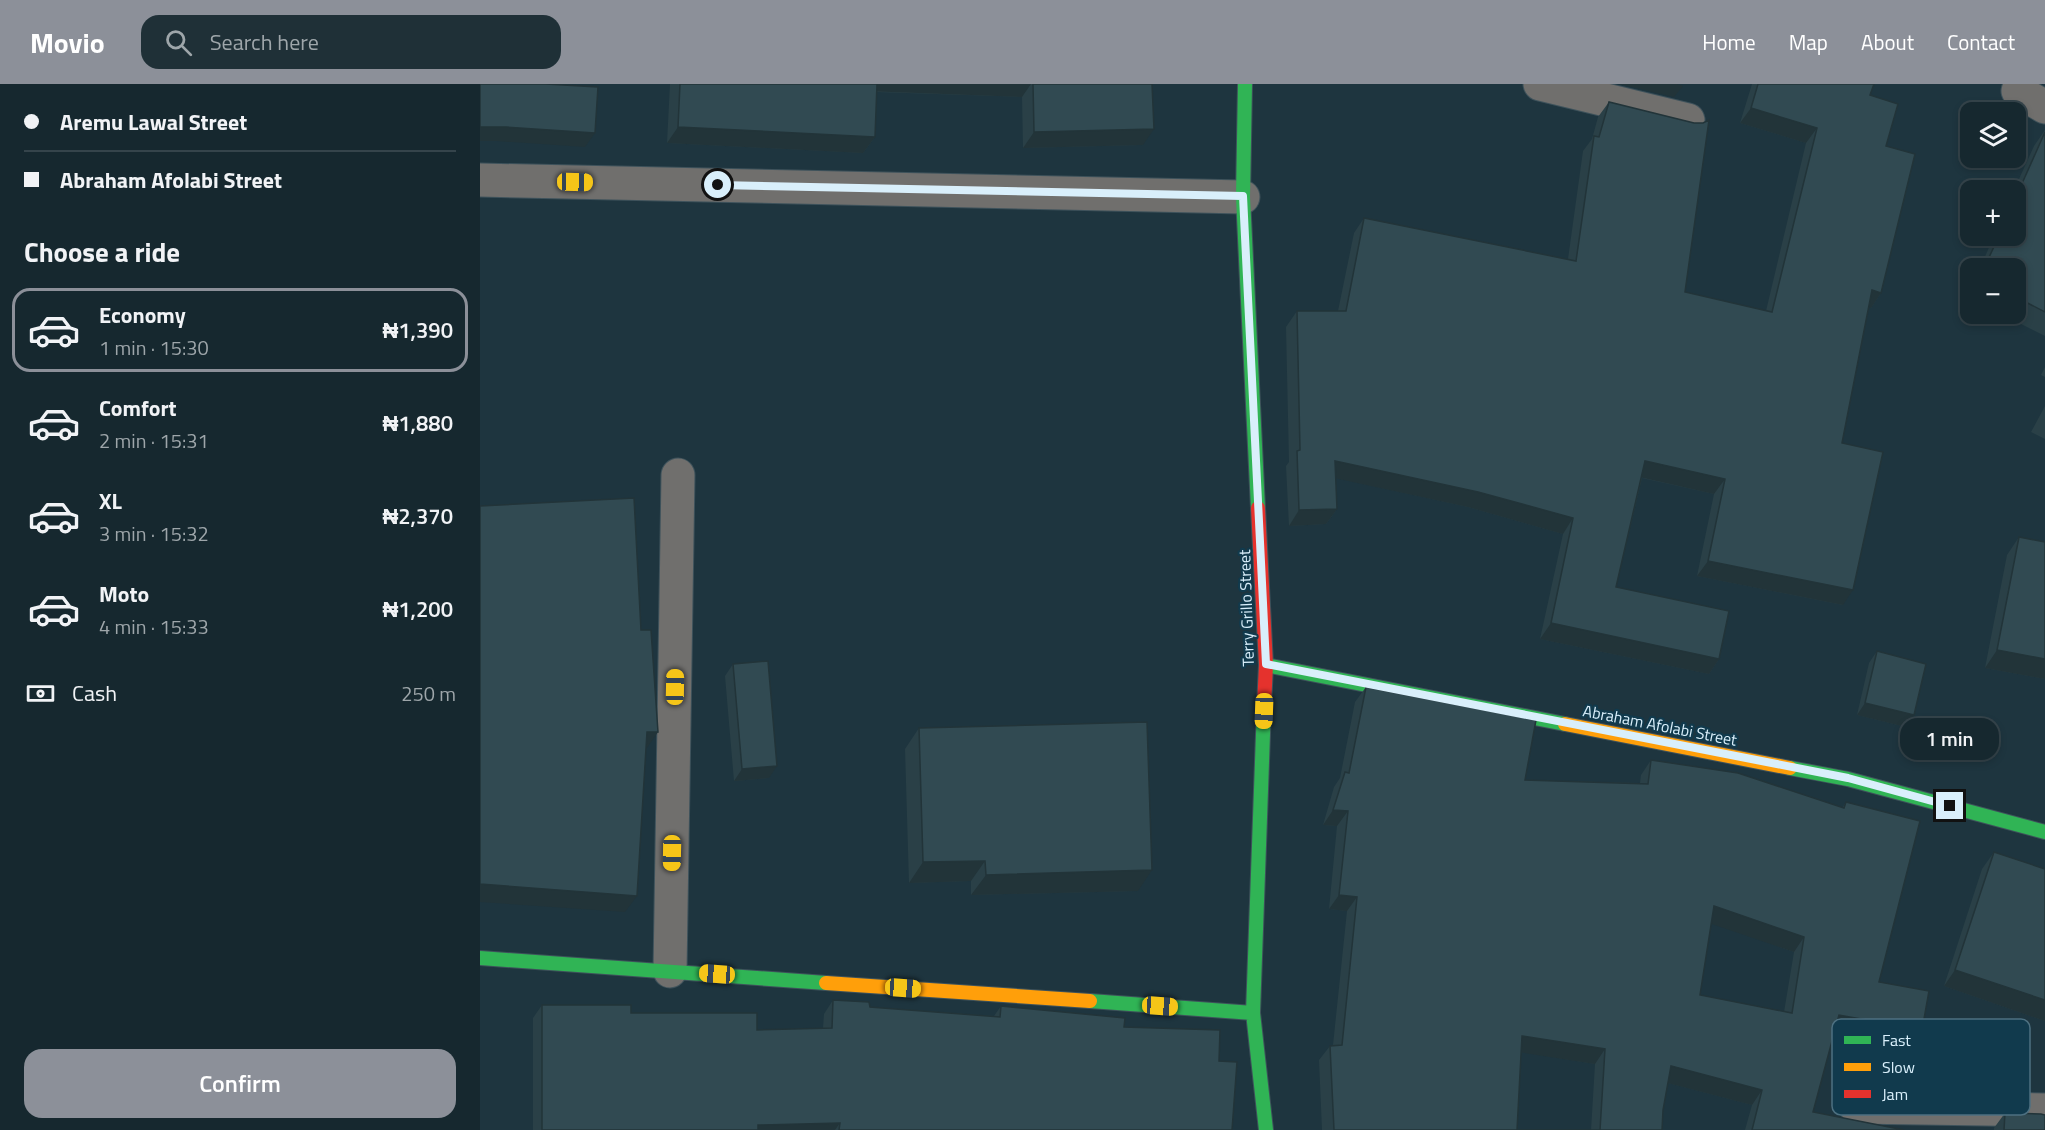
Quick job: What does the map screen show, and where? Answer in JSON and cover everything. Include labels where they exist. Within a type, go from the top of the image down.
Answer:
[{"type":"street","name":"Terry Grillo Street","points":[[1245,84],[1243,196],[1266,664],[1253,1013],[1266,1130]]},
{"type":"street","points":[[1540,84],[1688,120]]},
{"type":"street","points":[[480,180],[1243,196]]},
{"type":"street","points":[[670,971],[678,475]]},
{"type":"street","name":"Abraham Afolabi Street","points":[[1266,664],[1848,778],[2045,832]]},
{"type":"street","points":[[480,958],[1253,1013]]},
{"type":"street","points":[[2030,1110],[2045,1110]]},
{"type":"building","points":[[480,84],[598,87],[595,133],[480,127]]},
{"type":"building","points":[[680,84],[877,84],[875,137],[678,127]]},
{"type":"building","points":[[1033,84],[1152,84],[1154,129],[1034,132]]},
{"type":"building","points":[[1758,84],[1874,84],[1870,95],[1898,104],[1886,146],[1915,154],[1881,293],[1872,290],[1842,443],[1883,452],[1853,590],[1708,561],[1725,479],[1645,461],[1616,587],[1729,611],[1719,659],[1551,623],[1573,518],[1478,492],[1335,461],[1337,509],[1299,510],[1297,311],[1346,311],[1364,218],[1576,261],[1594,136],[1599,137],[1609,102],[1694,123],[1709,120],[1685,292],[1772,312],[1817,128],[1751,108]]},
{"type":"building","points":[[2045,132],[2045,312],[2026,302],[2026,258],[1989,258],[1994,246],[2026,246],[2026,180],[2024,180]]},
{"type":"building","points":[[634,498],[641,630],[651,630],[658,732],[647,732],[637,896],[480,884],[480,506]]},
{"type":"building","points":[[2019,537],[2045,542],[2045,659],[1997,650]]},
{"type":"building","points":[[1877,651],[1926,664],[1914,715],[1865,703]]},
{"type":"building","points":[[768,661],[777,766],[742,769],[733,664]]},
{"type":"building","points":[[1366,687],[1536,720],[1525,780],[1648,784],[1651,760],[1738,773],[1844,808],[1846,802],[1920,821],[1879,982],[1929,991],[1924,1019],[1861,1019],[1839,1015],[1838,1019],[1832,1019],[1832,1041],[1813,1112],[1904,1130],[1752,1130],[1762,1090],[1671,1066],[1662,1130],[1600,1130],[1605,1049],[1522,1036],[1517,1130],[1334,1130],[1330,1046],[1342,1045],[1357,897],[1339,895],[1348,811],[1333,810],[1345,772],[1349,773]],"holes":[[[1714,906],[1804,937],[1792,1013],[1700,995]]]},
{"type":"building","points":[[1147,722],[1152,870],[986,875],[985,861],[923,862],[919,728]]},
{"type":"building","points":[[1994,852],[2045,869],[2045,1000],[1955,970]]},
{"type":"building","points":[[833,1000],[869,1002],[870,1007],[1000,1017],[1001,1006],[1125,1018],[1124,1027],[1220,1030],[1219,1061],[1237,1062],[1232,1130],[839,1130],[840,1123],[758,1125],[758,1130],[542,1130],[542,1005],[631,1005],[631,1013],[757,1013],[757,1030],[832,1028]]},
{"type":"building","points":[[2005,1115],[2045,1115],[2045,1130],[2004,1130]]},
{"type":"traffic: fast","points":[[1245,84],[1243,197],[1258,508]]},
{"type":"traffic: fast","points":[[1266,665],[1565,724]]},
{"type":"traffic: fast","points":[[1264,706],[1253,1013],[1266,1130]]},
{"type":"traffic: fast","points":[[1790,768],[1848,779],[2045,832]]},
{"type":"traffic: fast","points":[[480,958],[826,983]]},
{"type":"traffic: fast","points":[[1090,1001],[1253,1013]]},
{"type":"traffic: slow","points":[[1565,724],[1790,768]]},
{"type":"traffic: slow","points":[[826,983],[1090,1001]]},
{"type":"traffic: jam","points":[[1258,508],[1266,665],[1264,706]]},
{"type":"route","points":[[718,185],[1243,196],[1266,664],[1848,778],[1950,806]]}]
